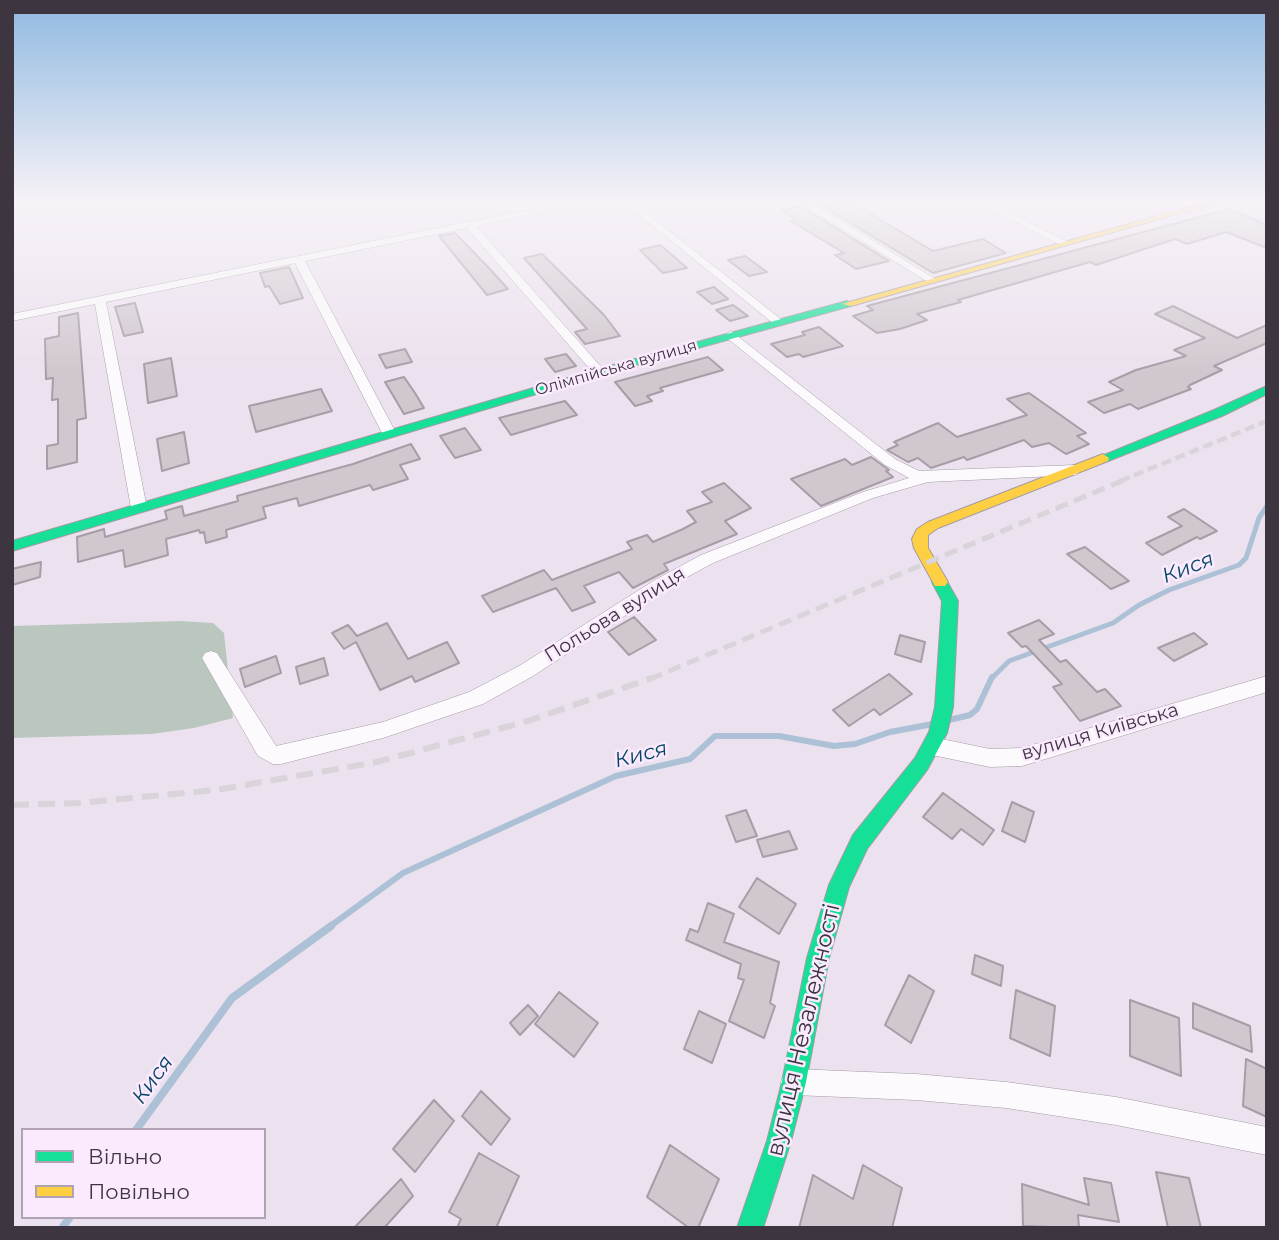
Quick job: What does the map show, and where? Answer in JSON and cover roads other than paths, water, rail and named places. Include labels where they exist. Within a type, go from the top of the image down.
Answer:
[{"type":"street","points":[[12,318],[309,258]]},
{"type":"street","points":[[499,258],[598,372]]},
{"type":"street","points":[[698,258],[778,322]]},
{"type":"street","points":[[897,258],[932,279]]},
{"type":"street","name":"Олімпійська вулиця","points":[[12,546],[598,372],[1007,258]]},
{"type":"street","points":[[299,260],[390,433]]},
{"type":"street","points":[[100,301],[139,508]]},
{"type":"street","points":[[732,335],[890,462],[915,475],[927,477]]},
{"type":"street","points":[[935,740],[944,706],[950,601],[921,548],[919,539],[922,532],[933,525],[1218,412],[1267,388]]},
{"type":"street","name":"Польова вулиця","points":[[211,658],[270,754],[281,755],[420,718],[476,698],[526,671],[661,584],[707,559],[832,509],[927,477],[1075,470]]},
{"type":"street","name":"вулиця Київська","points":[[935,740],[975,756],[1022,757],[1267,684]]},
{"type":"street","name":"вулиця Незалежності","points":[[750,1228],[779,1141],[794,1082],[818,958],[839,885],[860,842],[935,740]]},
{"type":"street","points":[[794,1082],[916,1087],[1006,1095],[1129,1113],[1267,1141]]},
{"type":"waterway","name":"Кися","points":[[991,679],[1009,661],[1113,623],[1139,605],[1169,590],[1239,565],[1246,558],[1259,518],[1267,506]]},
{"type":"waterway","name":"Кися","points":[[949,720],[970,715],[977,709],[991,679]]},
{"type":"waterway","name":"Кися","points":[[329,927],[403,873],[616,776],[690,759],[715,736],[779,736],[834,746],[855,744],[890,732],[933,724]]},
{"type":"waterway","name":"Кися","points":[[137,1128],[232,998],[331,926]]},
{"type":"waterway","name":"Кися","points":[[62,1228],[69,1219]]},
{"type":"railway","points":[[1120,481],[1267,421]]},
{"type":"railway","points":[[654,677],[1124,480]]},
{"type":"railway","points":[[12,805],[79,803],[216,790],[377,762],[528,721],[654,677]]}]
